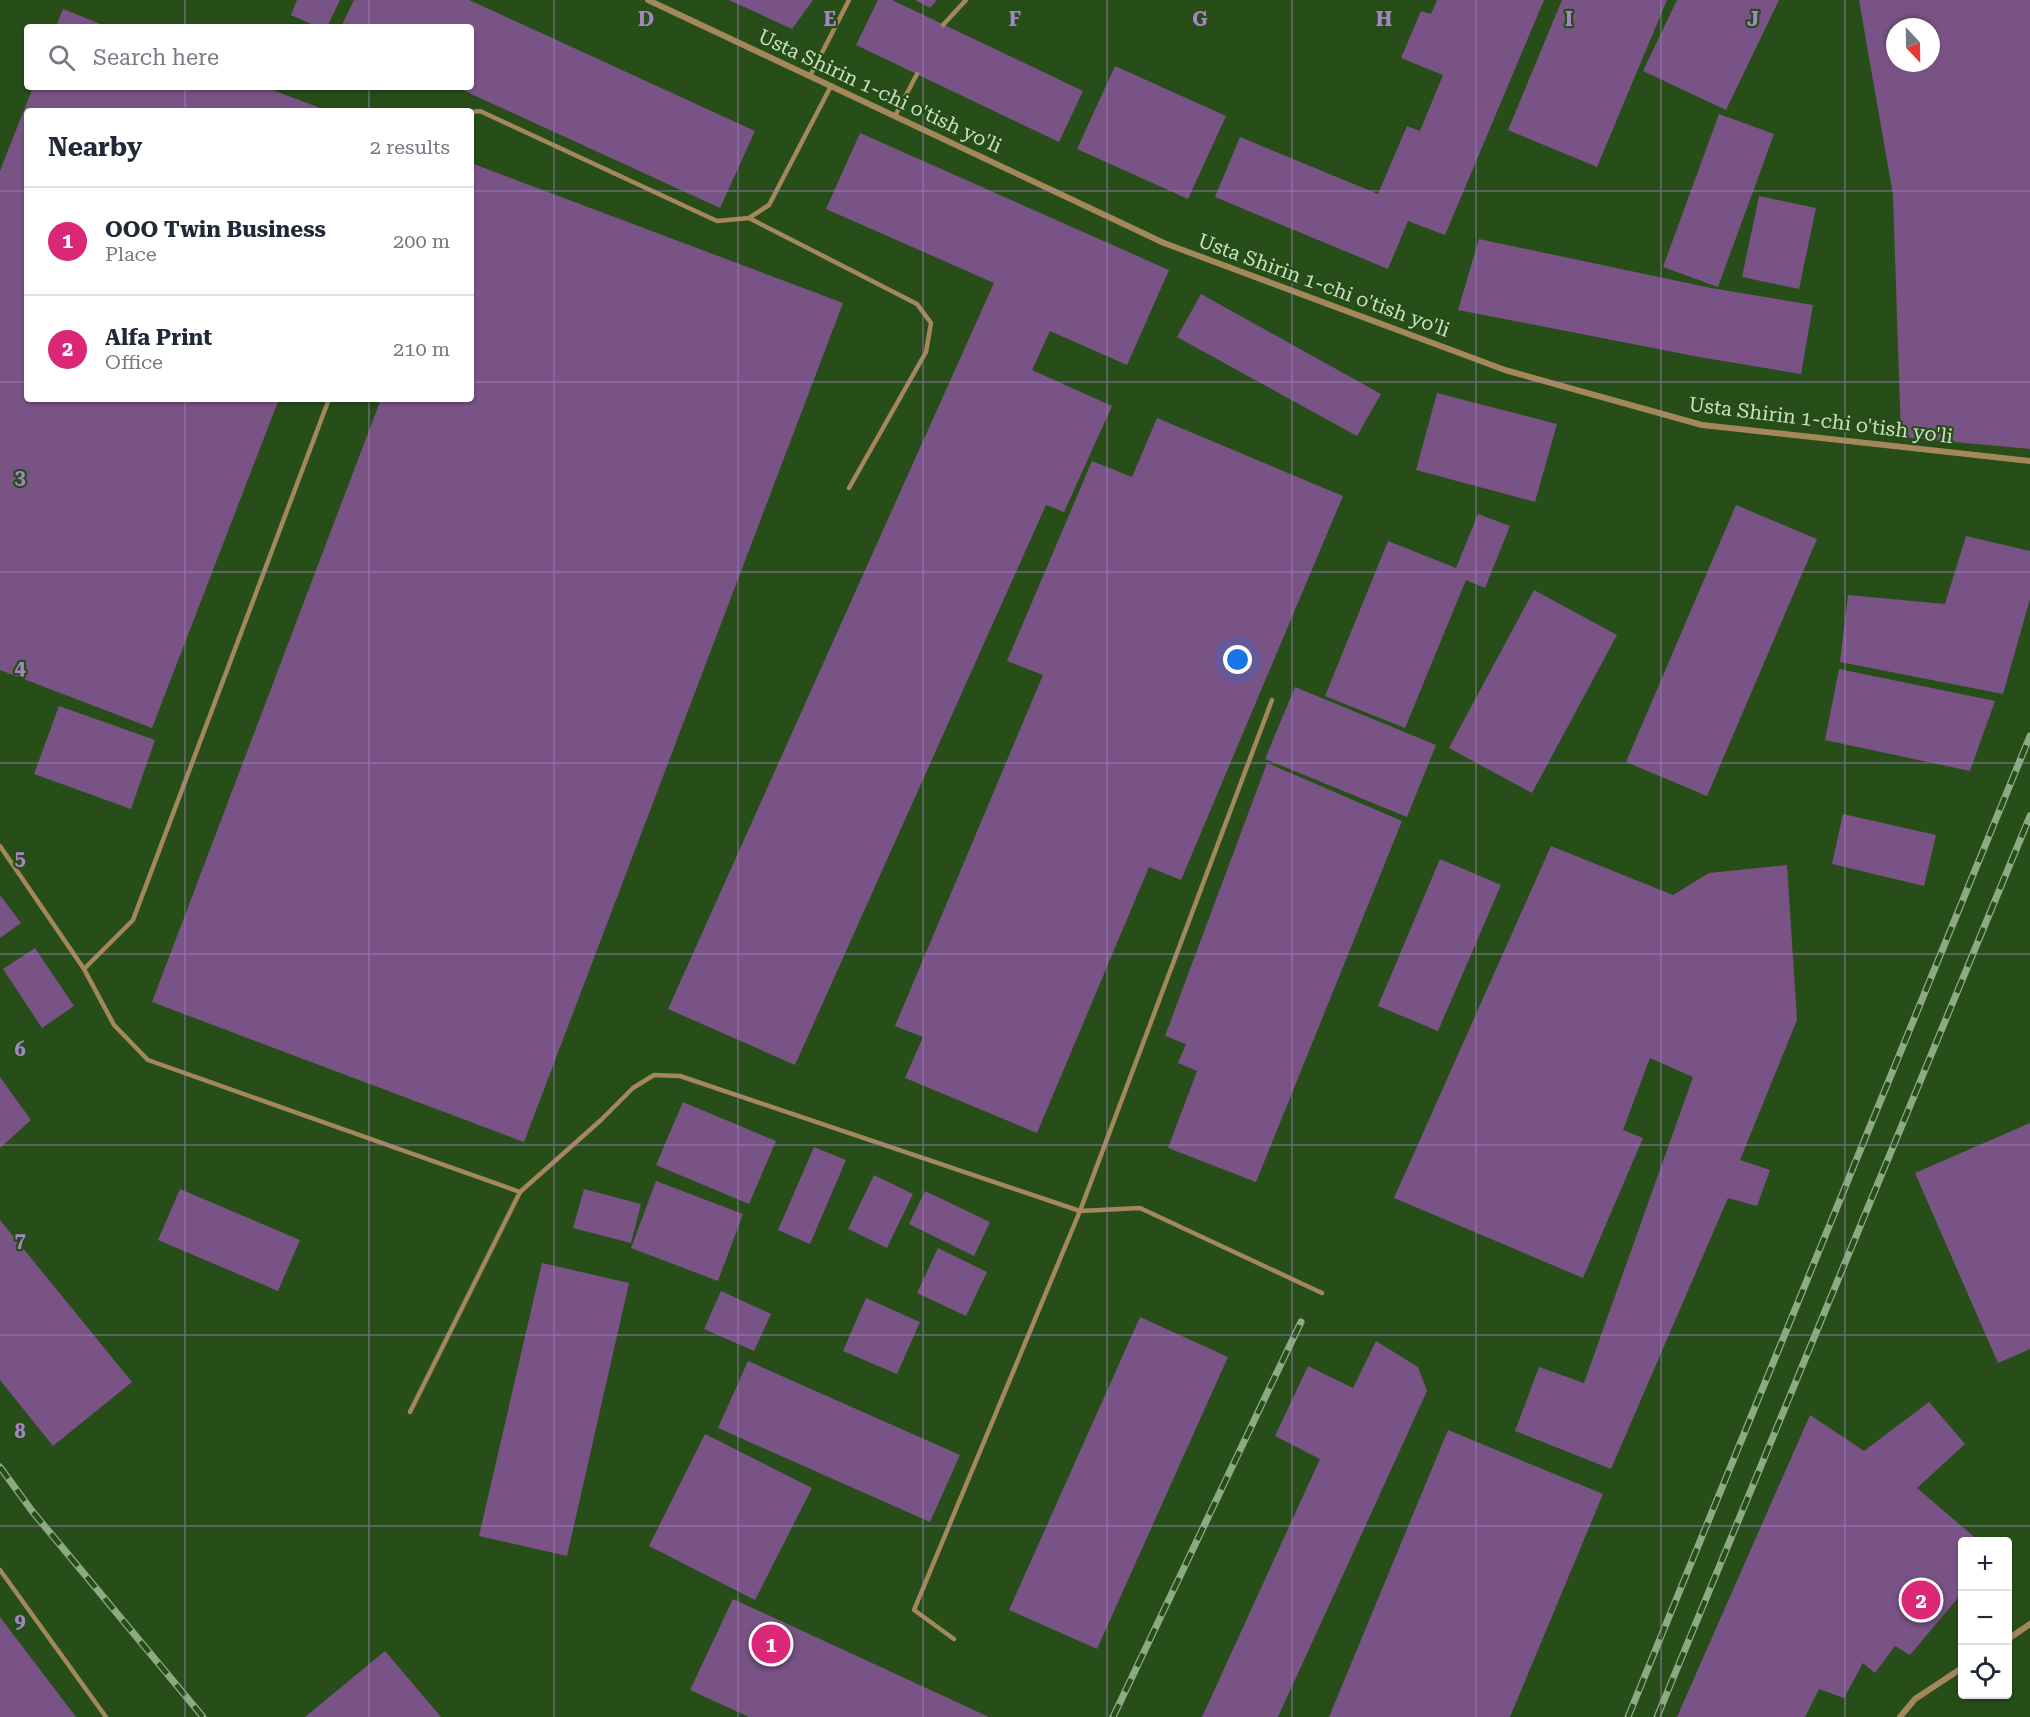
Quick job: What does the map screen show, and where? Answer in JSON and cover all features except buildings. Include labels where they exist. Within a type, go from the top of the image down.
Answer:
[{"type":"street","name":"Usta Shirin 1-chi o'tish yo'li","points":[[648,0],[1164,243],[1504,370],[1702,425],[2030,461]]},
{"type":"street","points":[[2012,1636],[2030,1624]]},
{"type":"street","points":[[1900,1717],[1915,1699],[1958,1671]]},
{"type":"lane","points":[[810,76],[849,0]]},
{"type":"lane","points":[[943,25],[966,0]]},
{"type":"lane","points":[[895,116],[917,74]]},
{"type":"lane","points":[[474,112],[480,111],[717,221],[749,218],[769,205],[831,86]]},
{"type":"lane","points":[[749,218],[917,304],[931,323],[926,352],[849,488]]},
{"type":"lane","points":[[84,969],[132,920],[328,402]]},
{"type":"lane","points":[[954,1639],[915,1610],[1080,1211],[1272,700]]},
{"type":"lane","points":[[0,846],[84,969],[114,1025],[148,1060],[520,1192]]},
{"type":"lane","points":[[410,1412],[520,1192],[601,1120],[633,1088],[654,1075],[680,1076],[1080,1211],[1140,1208],[1322,1293]]},
{"type":"lane","points":[[0,1570],[106,1717]]},
{"type":"railway","points":[[1628,1717],[2030,736]]},
{"type":"railway","points":[[1657,1717],[2030,816]]},
{"type":"railway","points":[[1113,1717],[1301,1322]]},
{"type":"railway","points":[[0,1467],[32,1511],[203,1717]]},
{"type":"place","name":"Alfa Print","points":[[1921,1600]]},
{"type":"place","name":"ООО Twin Business","points":[[771,1644]]}]
